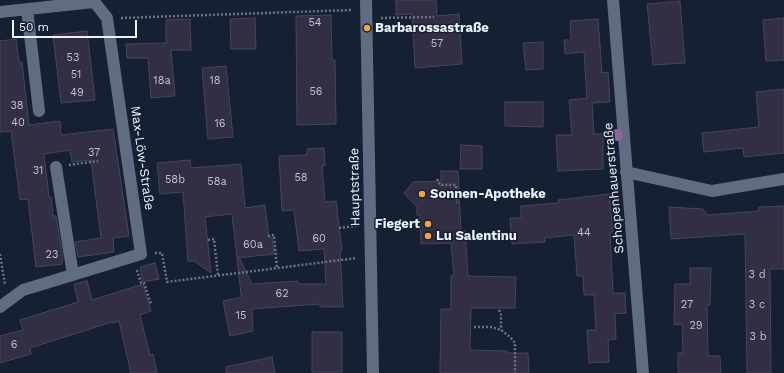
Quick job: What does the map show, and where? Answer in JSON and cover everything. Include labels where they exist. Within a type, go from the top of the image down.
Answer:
[{"type":"street","name":"Schopenhauerstraße","points":[[613,0],[643,373]]},
{"type":"street","points":[[0,12],[94,1],[107,18]]},
{"type":"street","points":[[27,9],[39,111]]},
{"type":"street","name":"Hauptstraße","points":[[366,9],[373,373]]},
{"type":"street","name":"Max-Löw-Straße","points":[[0,307],[23,290],[142,254],[107,18]]},
{"type":"street","points":[[56,167],[73,275]]},
{"type":"street","points":[[626,172],[712,191],[784,179]]},
{"type":"path","points":[[107,18],[366,9],[434,17]]},
{"type":"path","points":[[56,167],[98,161]]},
{"type":"path","points":[[437,179],[440,184],[456,185],[457,203]]},
{"type":"path","points":[[339,228],[356,226]]},
{"type":"path","points":[[268,236],[274,236],[278,268]]},
{"type":"path","points":[[208,240],[214,239],[218,275]]},
{"type":"path","points":[[154,254],[162,253],[167,282],[357,258]]},
{"type":"path","points":[[0,254],[6,290]]},
{"type":"path","points":[[135,266],[141,283],[144,284],[151,304]]},
{"type":"path","points":[[499,310],[502,315],[501,330]]},
{"type":"path","points":[[474,327],[492,327],[501,330],[511,338],[515,343],[515,373]]},
{"type":"building","points":[[396,0],[436,0],[437,16],[459,14],[462,64],[415,68],[412,14],[396,15]]},
{"type":"building","points":[[680,1],[685,63],[653,65],[647,4]]},
{"type":"building","points":[[331,15],[332,60],[335,60],[336,124],[297,125],[296,16]]},
{"type":"building","points":[[255,18],[256,49],[231,49],[230,19]]},
{"type":"building","points":[[784,18],[784,60],[766,61],[763,20]]},
{"type":"building","points":[[190,19],[191,50],[171,50],[175,96],[151,98],[148,58],[127,58],[126,44],[166,43],[166,20]]},
{"type":"building","points":[[598,19],[602,73],[608,72],[610,102],[592,103],[594,134],[603,134],[603,169],[558,171],[556,135],[572,135],[569,100],[587,98],[584,52],[565,54],[564,40],[571,40],[570,21]]},
{"type":"building","points":[[87,31],[95,100],[61,103],[53,35]]},
{"type":"building","points":[[16,39],[19,62],[22,62],[29,125],[60,121],[61,135],[113,129],[129,236],[113,238],[114,252],[78,257],[75,242],[101,238],[91,160],[72,162],[70,150],[44,154],[49,197],[51,197],[53,216],[56,216],[63,258],[62,264],[36,267],[28,199],[20,200],[11,131],[0,132],[0,41]]},
{"type":"building","points":[[543,42],[543,69],[526,70],[523,43]]},
{"type":"building","points":[[226,66],[233,137],[208,139],[202,68]]},
{"type":"building","points":[[784,89],[784,153],[744,157],[743,148],[704,152],[702,133],[759,127],[756,92]]},
{"type":"building","points":[[505,102],[543,102],[543,127],[505,126]]},
{"type":"building","points":[[461,145],[482,146],[482,169],[460,169]]},
{"type":"building","points":[[324,148],[325,166],[322,166],[325,202],[336,201],[342,250],[340,250],[343,307],[320,307],[320,304],[252,309],[253,331],[230,336],[223,301],[243,297],[241,295],[237,258],[239,257],[252,284],[298,281],[298,284],[326,284],[324,249],[299,251],[294,210],[282,211],[279,156],[307,155],[307,149]]},
{"type":"building","points":[[190,160],[191,168],[241,164],[245,208],[265,205],[269,237],[272,237],[274,254],[237,258],[232,214],[205,217],[211,273],[194,261],[188,261],[183,192],[160,194],[157,163]]},
{"type":"building","points":[[441,171],[458,171],[461,231],[465,231],[468,276],[516,277],[515,308],[471,308],[470,350],[528,353],[529,373],[440,373],[441,309],[451,309],[451,276],[454,276],[451,243],[421,244],[420,215],[417,215],[417,207],[404,193],[413,182],[441,181]]},
{"type":"building","points":[[609,194],[613,232],[610,232],[613,293],[625,293],[626,313],[615,314],[616,339],[608,340],[609,362],[589,363],[587,330],[596,330],[594,295],[584,295],[583,276],[577,276],[574,235],[544,238],[545,242],[512,244],[510,218],[521,218],[521,206],[558,203],[558,200]]},
{"type":"building","points":[[784,206],[784,269],[770,269],[771,373],[747,373],[745,234],[671,239],[669,207],[703,209],[707,215],[759,211],[759,207]]},
{"type":"building","points":[[155,263],[159,279],[143,282],[140,267]]},
{"type":"building","points":[[690,268],[711,268],[710,305],[707,305],[708,356],[720,356],[721,373],[678,373],[678,353],[683,353],[682,324],[674,325],[675,284],[690,284]]},
{"type":"building","points":[[87,281],[92,300],[143,284],[151,311],[140,315],[150,355],[153,354],[157,373],[131,373],[119,321],[30,348],[31,354],[0,363],[0,336],[23,330],[20,320],[78,302],[74,284]]},
{"type":"building","points":[[312,332],[342,332],[342,372],[312,372]]},
{"type":"building","points":[[272,357],[275,373],[226,373],[226,367]]},
{"type":"place","name":"Barbarossastraße","points":[[367,28]]},
{"type":"place","name":"Sonnen-Apotheke","points":[[422,194]]},
{"type":"place","name":"Fiegert","points":[[428,224]]},
{"type":"place","name":"Lu Salentinu","points":[[428,236]]}]
